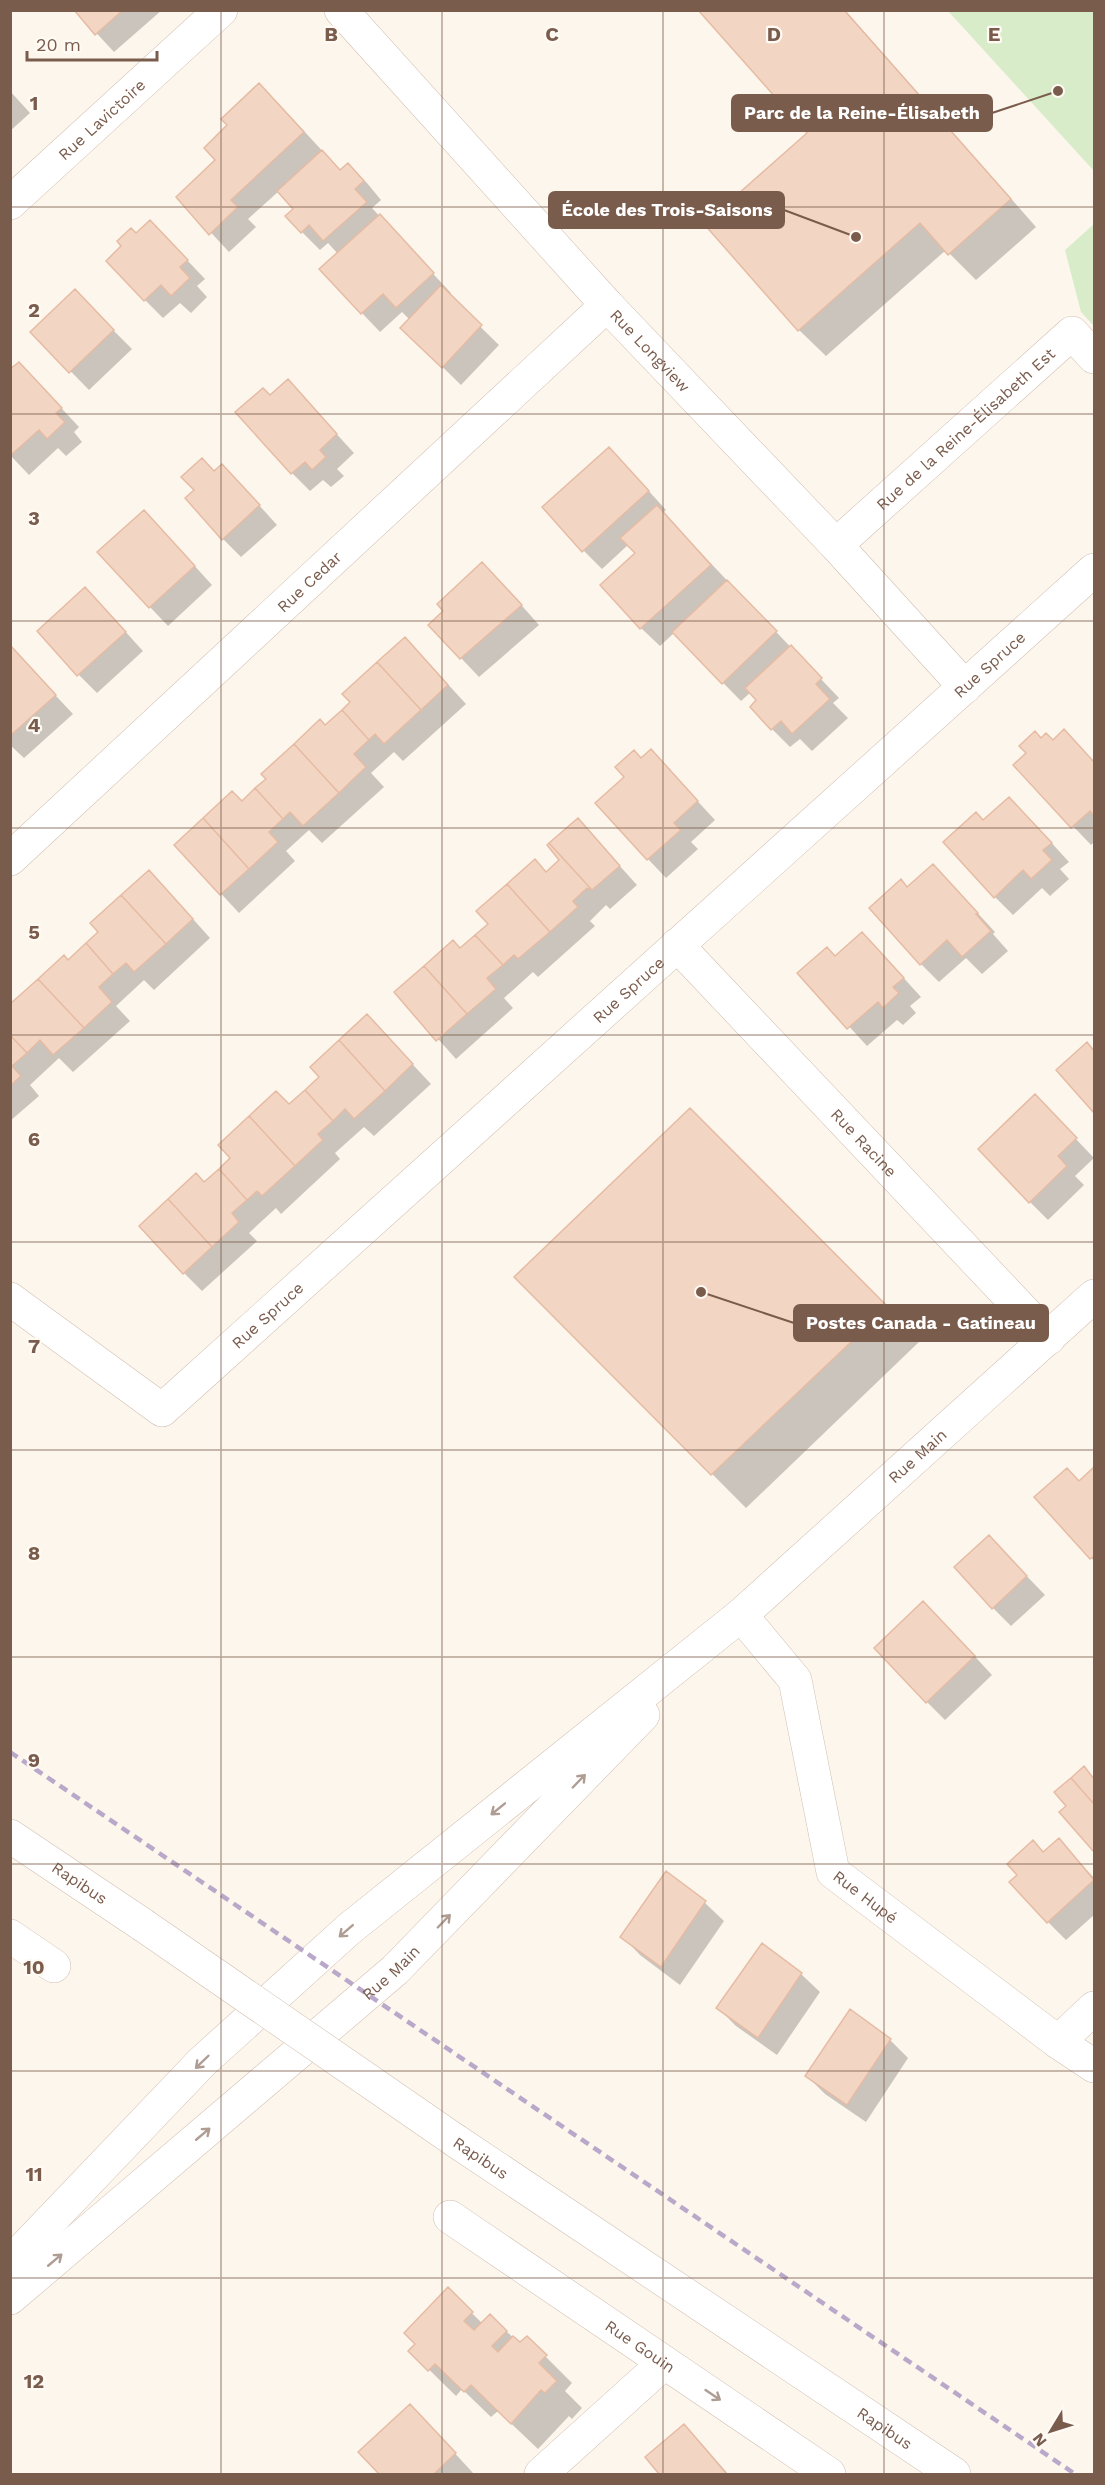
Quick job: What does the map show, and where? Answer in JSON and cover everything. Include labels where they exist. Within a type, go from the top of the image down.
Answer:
[{"type":"street","name":"Rue Lavictoire","points":[[10,203],[221,10]]},
{"type":"street","name":"Rue Longview","points":[[341,10],[608,304],[836,545],[965,687]]},
{"type":"street","name":"Rue Cedar","points":[[10,859],[608,304]]},
{"type":"street","name":"Rue de la Reine-Élisabeth Est","points":[[836,545],[1072,333],[1095,357]]},
{"type":"street","name":"Rue Spruce","points":[[10,1299],[162,1410],[1095,570]]},
{"type":"street","name":"Rue Racine","points":[[677,945],[1049,1338]]},
{"type":"street","name":"Rue Main","points":[[10,2263],[202,2062],[349,1929],[741,1615],[1095,1296]]},
{"type":"street","name":"Rue Main","points":[[10,2298],[396,1970],[741,1615]]},
{"type":"street","name":"Rue Hupé","points":[[741,1615],[795,1680],[833,1872],[1058,2042],[1095,2066]]},
{"type":"street","name":"Rapibus","points":[[10,1836],[456,2141],[954,2475]]},
{"type":"street","points":[[10,1936],[54,1966]]},
{"type":"street","points":[[1058,2042],[1095,2008]]},
{"type":"street","name":"Rue Gouin","points":[[450,2217],[829,2475]]},
{"type":"street","points":[[541,2475],[664,2363]]},
{"type":"green space","points":[[948,11],[1094,11],[1094,171]]},
{"type":"green space","points":[[1094,224],[1094,326],[1081,312],[1065,250]]},
{"type":"building","points":[[74,10],[123,10],[95,35]]},
{"type":"building","points":[[698,10],[844,10],[1011,199],[948,255],[920,223],[798,331],[704,224],[807,133]]},
{"type":"building","points":[[259,83],[304,132],[231,200],[238,207],[209,235],[176,197],[215,160],[204,148],[227,125],[221,119]]},
{"type":"building","points":[[322,150],[340,170],[348,163],[364,181],[355,189],[367,202],[323,241],[309,225],[301,233],[285,216],[293,209],[277,191]]},
{"type":"building","points":[[380,214],[434,273],[396,308],[383,294],[361,314],[319,269]]},
{"type":"building","points":[[150,220],[188,260],[180,267],[190,278],[171,296],[161,285],[144,301],[106,261],[121,246],[117,241],[131,228],[136,233]]},
{"type":"building","points":[[441,285],[482,325],[442,368],[400,328]]},
{"type":"building","points":[[75,289],[114,330],[69,373],[30,332]]},
{"type":"building","points":[[19,362],[62,408],[56,413],[65,422],[47,439],[39,430],[10,456],[10,369]]},
{"type":"building","points":[[288,379],[337,434],[320,450],[326,457],[312,470],[305,462],[291,474],[235,412],[263,388],[270,395]]},
{"type":"building","points":[[609,447],[649,491],[582,552],[542,507]]},
{"type":"building","points":[[202,458],[214,471],[222,464],[260,505],[222,540],[185,498],[194,490],[181,477]]},
{"type":"building","points":[[657,505],[711,565],[640,629],[600,585],[635,553],[620,538]]},
{"type":"building","points":[[144,510],[195,566],[149,608],[97,552]]},
{"type":"building","points":[[482,562],[522,605],[460,659],[428,625],[443,611],[437,604]]},
{"type":"building","points":[[727,580],[777,631],[722,684],[672,632]]},
{"type":"building","points":[[85,587],[126,632],[77,676],[37,631]]},
{"type":"building","points":[[405,637],[448,685],[421,710],[377,662]]},
{"type":"building","points":[[10,645],[56,695],[10,736]]},
{"type":"building","points":[[791,645],[822,678],[816,684],[830,699],[792,734],[781,721],[771,730],[750,707],[756,700],[745,688]]},
{"type":"building","points":[[377,662],[421,710],[384,744],[375,734],[369,740],[342,710],[350,702],[342,694]]},
{"type":"building","points":[[342,710],[369,740],[354,754],[366,767],[339,793],[294,744],[320,719],[325,725]]},
{"type":"building","points":[[1064,729],[1094,762],[1094,816],[1090,811],[1071,828],[1013,765],[1026,753],[1019,746],[1035,731],[1041,738],[1046,733],[1053,740]]},
{"type":"building","points":[[294,744],[339,793],[303,826],[290,812],[283,819],[255,788],[266,779],[261,774]]},
{"type":"building","points":[[651,749],[698,801],[674,823],[681,830],[647,860],[595,803],[624,777],[615,767],[634,750],[641,758]]},
{"type":"building","points":[[255,788],[283,819],[269,832],[278,842],[249,869],[203,818],[232,791],[242,801]]},
{"type":"building","points":[[1009,797],[1052,843],[1043,850],[1052,860],[1031,879],[1023,870],[994,898],[943,842],[976,812],[983,820]]},
{"type":"building","points":[[203,818],[249,869],[220,895],[174,845]]},
{"type":"building","points":[[578,818],[620,866],[592,890],[549,843]]},
{"type":"building","points":[[549,843],[592,890],[587,888],[573,901],[578,907],[550,932],[507,884],[535,859],[546,872],[559,860],[547,845]]},
{"type":"building","points":[[933,864],[978,913],[976,914],[991,931],[962,957],[947,940],[920,965],[869,908],[901,879],[907,887]]},
{"type":"building","points":[[149,870],[193,919],[166,944],[121,895]]},
{"type":"building","points":[[507,884],[550,932],[518,959],[514,955],[503,965],[475,935],[488,924],[476,911]]},
{"type":"building","points":[[121,895],[166,944],[134,972],[126,963],[113,974],[86,943],[98,932],[90,923]]},
{"type":"building","points":[[862,932],[904,978],[893,987],[899,993],[883,1008],[878,1002],[847,1029],[797,973],[827,947],[835,956]]},
{"type":"building","points":[[475,935],[503,965],[487,978],[496,989],[467,1014],[424,966],[453,940],[460,948]]},
{"type":"building","points":[[86,943],[113,974],[99,987],[112,1002],[84,1028],[38,979],[64,955],[68,960]]},
{"type":"building","points":[[424,966],[467,1014],[436,1041],[394,992]]},
{"type":"building","points":[[38,979],[84,1028],[53,1055],[40,1040],[27,1053],[10,1035],[10,1004]]},
{"type":"building","points":[[367,1014],[413,1064],[385,1091],[339,1040]]},
{"type":"building","points":[[10,1035],[27,1053],[12,1066],[21,1076],[10,1086]]},
{"type":"building","points":[[339,1040],[385,1091],[354,1119],[345,1109],[333,1121],[305,1090],[319,1077],[310,1067]]},
{"type":"building","points":[[1087,1042],[1094,1051],[1094,1113],[1056,1070]]},
{"type":"building","points":[[305,1090],[333,1121],[318,1134],[323,1140],[295,1166],[249,1116],[276,1091],[289,1104]]},
{"type":"building","points":[[1035,1094],[1077,1138],[1058,1156],[1067,1166],[1029,1203],[978,1149]]},
{"type":"building","points":[[690,1108],[888,1307],[711,1475],[514,1277]]},
{"type":"building","points":[[249,1116],[295,1166],[262,1196],[257,1191],[247,1200],[219,1169],[230,1158],[218,1145]]},
{"type":"building","points":[[219,1169],[247,1200],[232,1213],[239,1222],[212,1247],[168,1199],[196,1173],[204,1182]]},
{"type":"building","points":[[168,1199],[212,1247],[183,1274],[139,1226]]},
{"type":"building","points":[[1094,1467],[1094,1556],[1090,1559],[1034,1497],[1067,1468],[1079,1481]]},
{"type":"building","points":[[989,1535],[1027,1576],[992,1609],[954,1567]]},
{"type":"building","points":[[923,1601],[975,1656],[926,1703],[874,1648]]},
{"type":"building","points":[[1084,1766],[1094,1779],[1094,1804],[1071,1778]]},
{"type":"building","points":[[1071,1778],[1094,1804],[1094,1852],[1059,1812],[1066,1806],[1054,1792]]},
{"type":"building","points":[[1059,1838],[1094,1880],[1047,1923],[1009,1882],[1017,1875],[1007,1864],[1033,1840],[1043,1852]]},
{"type":"building","points":[[666,1871],[706,1901],[661,1967],[620,1937]]},
{"type":"building","points":[[762,1943],[802,1973],[758,2038],[716,2008]]},
{"type":"building","points":[[850,2009],[891,2039],[847,2105],[805,2076]]},
{"type":"building","points":[[448,2287],[473,2312],[464,2321],[474,2330],[490,2314],[507,2331],[492,2346],[498,2352],[513,2336],[520,2342],[527,2336],[547,2355],[539,2363],[557,2381],[545,2393],[541,2390],[511,2424],[471,2385],[464,2392],[435,2364],[428,2371],[408,2351],[415,2344],[404,2333]]},
{"type":"building","points":[[410,2404],[456,2453],[436,2474],[379,2474],[358,2452]]},
{"type":"building","points":[[684,2424],[725,2474],[659,2474],[645,2457]]},
{"type":"railway","points":[[10,1752],[1075,2474]]},
{"type":"place","name":"Parc de la Reine-Élisabeth","points":[[1058,91]]},
{"type":"place","name":"École des Trois-Saisons","points":[[856,237]]},
{"type":"place","name":"Postes Canada - Gatineau","points":[[701,1292]]}]
